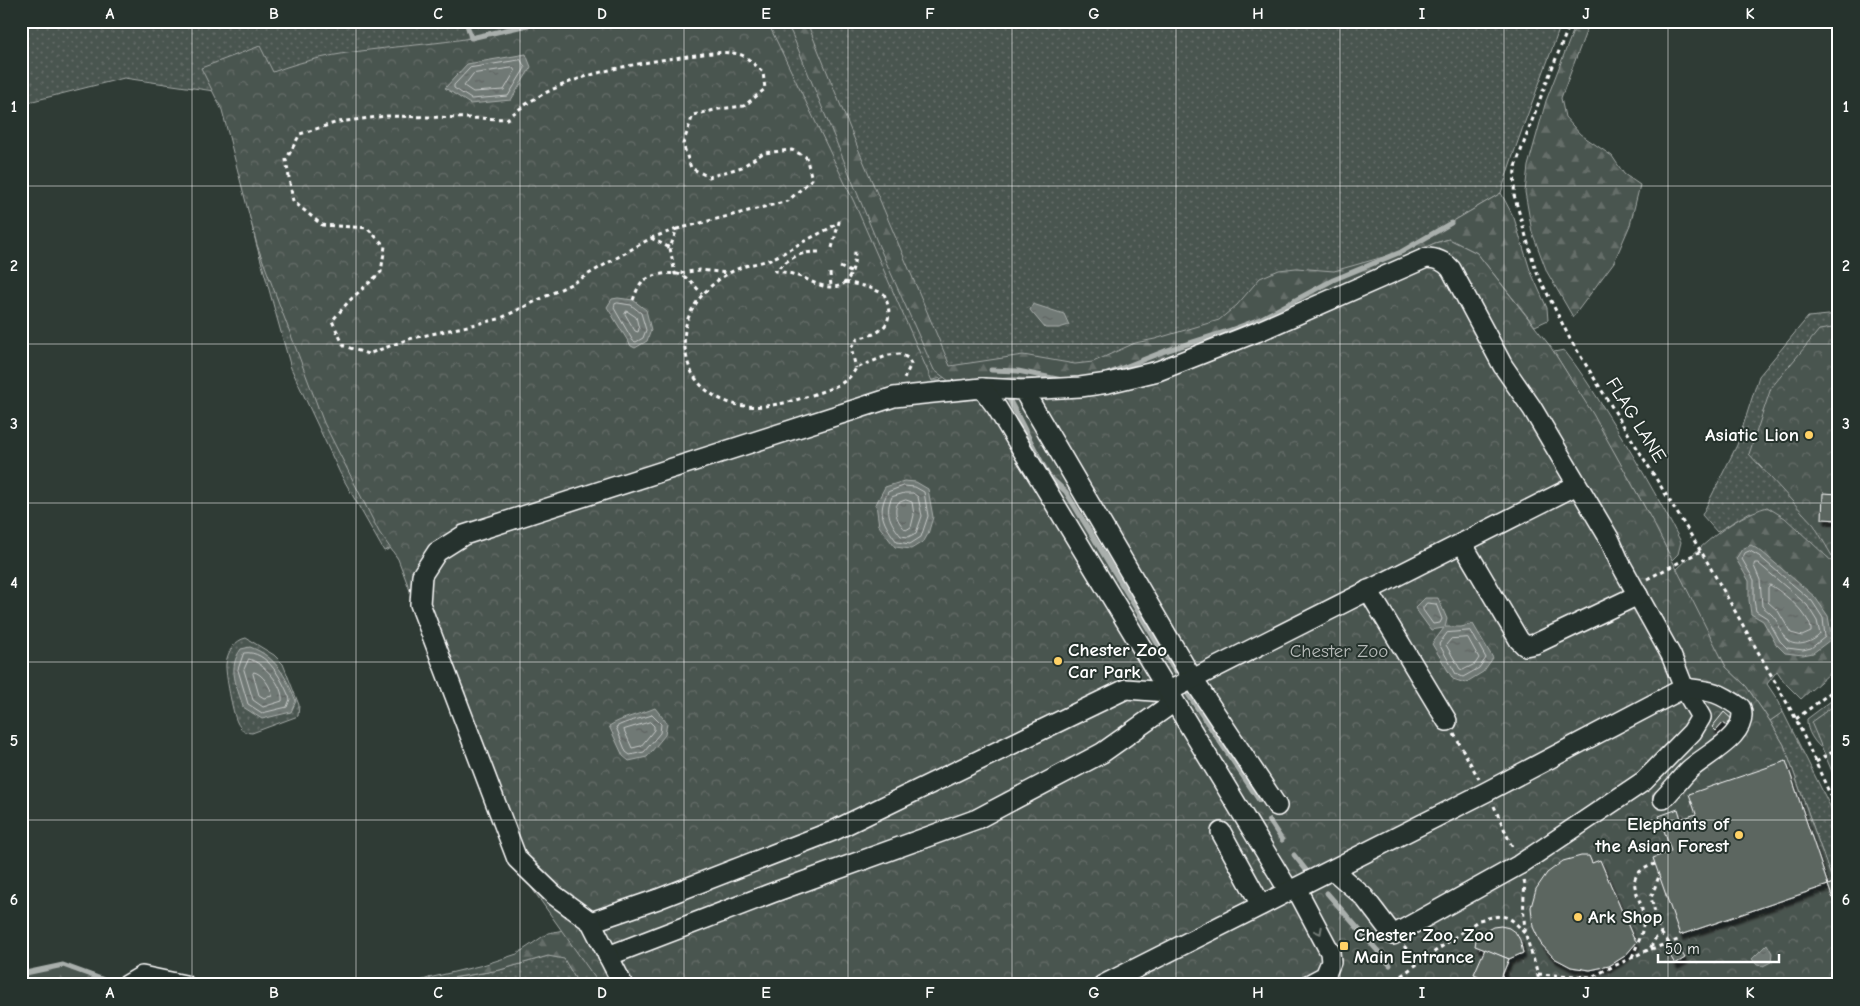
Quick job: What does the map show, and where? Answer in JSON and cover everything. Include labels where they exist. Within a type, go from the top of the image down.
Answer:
[{"type":"lane","points":[[623,985],[591,922],[554,895],[517,858],[420,604],[422,575],[437,552],[464,535],[894,397],[982,388],[1022,390],[1108,384],[1158,370],[1257,332],[1426,258],[1433,258],[1445,262],[1451,269],[1503,366],[1532,408],[1609,538],[1671,655],[1684,688],[1701,717],[1692,732],[1644,781],[1519,866],[1393,935],[1364,897],[1333,870]]},
{"type":"lane","points":[[982,388],[996,408],[1170,697],[1330,952],[1331,962],[1325,976],[1308,985]]},
{"type":"lane","points":[[1022,390],[1192,678],[1277,806]]},
{"type":"lane","points":[[608,956],[772,893],[977,819],[1102,753],[1192,678],[1577,485]]},
{"type":"lane","points":[[1462,543],[1515,634],[1525,646],[1535,644],[1636,591]]},
{"type":"lane","points":[[1368,590],[1447,721]]},
{"type":"lane","points":[[1103,985],[1333,870],[1684,688],[1707,690],[1721,694],[1741,708],[1742,724],[1734,735],[1689,770],[1664,799]]},
{"type":"lane","points":[[591,922],[665,896],[833,831],[1126,689],[1170,697]]},
{"type":"lane","points":[[1221,832],[1261,905]]},
{"type":"lane","points":[[127,985],[142,976],[185,985]]},
{"type":"path","name":"FLAG LANE","points":[[1571,21],[1515,167],[1514,195],[1536,271],[1570,339],[1701,551],[1796,719],[1839,814]]},
{"type":"path","points":[[714,53],[740,54],[763,72],[765,89],[744,106],[693,115],[683,144],[691,168],[709,177],[742,167],[763,153],[792,150],[806,157],[812,179],[788,201],[677,229],[651,238],[573,283],[499,319],[409,339],[368,354],[344,346],[332,322],[349,301],[381,272],[385,246],[367,228],[322,226],[293,201],[286,160],[300,134],[338,122],[387,116],[506,119],[523,104],[569,82],[626,65],[714,53]]},
{"type":"path","points":[[832,248],[838,222],[829,229],[778,256],[728,274],[702,294],[688,320],[683,336],[694,377],[704,389],[715,397],[731,404],[754,407],[775,405],[828,389],[845,381],[856,368],[889,355],[900,354],[908,358],[910,364],[894,397]]},
{"type":"path","points":[[677,229],[670,248],[676,274],[691,282],[702,294]]},
{"type":"path","points":[[651,238],[670,248]]},
{"type":"path","points":[[818,252],[808,252],[786,261],[775,271],[800,276],[819,285],[831,287],[841,285],[853,273],[856,249]]},
{"type":"path","points":[[840,267],[853,273]]},
{"type":"path","points":[[633,300],[641,282],[650,278],[700,270],[728,274]]},
{"type":"path","points":[[830,273],[831,287]]},
{"type":"path","points":[[845,282],[868,287],[884,294],[889,310],[888,319],[883,329],[877,334],[858,338],[851,348],[856,368]]},
{"type":"path","points":[[1636,591],[1701,551]]},
{"type":"path","points":[[1796,719],[1839,686]]},
{"type":"path","points":[[1816,762],[1839,748]]},
{"type":"path","points":[[1632,957],[1643,928],[1643,914],[1634,887],[1635,878],[1641,870],[1655,864]]},
{"type":"path","points":[[1519,866],[1525,884],[1522,909],[1526,936],[1538,974],[1539,985]]},
{"type":"path","points":[[1659,876],[1652,898],[1661,933],[1668,944]]},
{"type":"path","points":[[1388,985],[1479,920],[1506,916],[1513,919],[1526,936]]},
{"type":"path","points":[[1650,949],[1655,939],[1661,933]]},
{"type":"path","points":[[1538,974],[1591,976],[1650,949],[1678,940]]},
{"type":"green space","points":[[21,21],[1562,21],[1501,193],[1401,252],[1107,374],[948,377],[850,396],[518,501],[384,551],[340,473],[291,368],[256,243],[221,92],[124,78],[21,104]]},
{"type":"green space","name":"Chester Zoo","points":[[545,21],[767,21],[854,202],[932,381],[1015,378],[1048,380],[1117,375],[1195,349],[1435,243],[1449,239],[1477,253],[1550,346],[1593,414],[1653,522],[1726,667],[1746,686],[1784,745],[1839,899],[1839,985],[600,985],[512,860],[398,559],[379,532],[324,423],[257,245],[222,110],[201,68],[260,46],[273,72],[297,64],[346,53],[471,38]]},
{"type":"green space","points":[[785,21],[807,21],[860,153],[950,366],[1023,355],[1075,364],[1093,362],[1135,343],[1219,320],[1237,305],[1260,278],[1279,270],[1296,268],[1334,271],[1401,252],[1501,193],[1514,218],[1530,270],[1547,308],[1548,320],[1535,326],[1477,253],[1449,239],[1435,243],[1195,349],[1117,375],[1048,380],[1015,378],[949,381],[934,370],[878,244]]},
{"type":"green space","points":[[1577,21],[1590,21],[1561,98],[1565,117],[1580,134],[1612,156],[1624,174],[1640,185],[1630,225],[1614,262],[1573,317],[1547,272],[1532,232],[1525,192],[1528,166],[1546,101]]},
{"type":"green space","points":[[1839,314],[1839,568],[1815,547],[1750,512],[1717,532],[1702,515],[1737,445],[1759,376],[1808,317]]},
{"type":"green space","points":[[1839,327],[1839,568],[1814,525],[1749,454],[1771,388],[1819,330]]},
{"type":"green space","points":[[1564,350],[1625,442],[1681,542],[1678,554],[1672,560],[1615,454],[1554,352]]},
{"type":"green space","points":[[1767,507],[1785,518],[1839,568],[1839,665],[1801,699],[1785,683],[1777,671],[1767,684],[1783,712],[1770,721],[1746,686],[1726,667],[1675,575],[1677,569],[1719,532],[1742,518]]},
{"type":"green space","points":[[246,638],[274,655],[283,664],[299,705],[298,716],[252,733],[244,732],[235,718],[226,669],[232,647],[238,641]]},
{"type":"green space","points":[[1839,695],[1839,741],[1825,751],[1812,737],[1807,719]]},
{"type":"green space","points":[[1839,702],[1839,788],[1811,722]]},
{"type":"green space","points":[[1783,712],[1830,806],[1839,834],[1839,899],[1784,745],[1770,721]]},
{"type":"green space","points":[[569,929],[603,985],[579,985],[564,959],[548,956],[500,970],[434,981],[429,978],[483,965],[517,954],[548,933]]},
{"type":"green space","points":[[548,956],[564,958],[579,985],[407,985],[429,978],[435,981],[500,970]]},
{"type":"green space","points":[[63,965],[105,982],[104,985],[85,982],[21,985],[21,974]]},
{"type":"water","points":[[526,54],[531,67],[511,100],[470,104],[445,88],[467,64]]},
{"type":"water","points":[[612,299],[633,300],[646,310],[651,330],[647,341],[635,348],[631,346],[607,307]]},
{"type":"water","points":[[1033,304],[1064,314],[1069,325],[1059,328],[1045,328],[1030,310]]},
{"type":"water","points":[[904,481],[916,482],[928,489],[933,517],[924,541],[911,549],[895,547],[879,526],[876,504],[885,487]]},
{"type":"water","points":[[1751,545],[1762,552],[1815,597],[1828,616],[1831,633],[1830,640],[1813,653],[1803,655],[1785,653],[1776,644],[1763,621],[1751,614],[1749,581],[1736,559],[1742,549]]},
{"type":"water","points":[[1425,598],[1438,598],[1447,619],[1445,627],[1461,627],[1473,624],[1493,658],[1483,672],[1465,683],[1453,679],[1432,644],[1444,628],[1431,630],[1415,608]]},
{"type":"water","points":[[250,647],[267,656],[279,668],[296,701],[291,712],[262,719],[243,707],[234,677],[234,670],[237,656],[241,649]]},
{"type":"water","points":[[655,708],[667,723],[665,735],[647,757],[629,761],[623,756],[609,726],[620,720]]},
{"type":"water","points":[[21,789],[26,830],[21,835]]},
{"type":"water","points":[[1767,944],[1772,953],[1771,962],[1763,966],[1757,965],[1752,959]]},
{"type":"building","points":[[1823,493],[1839,494],[1839,520],[1822,519]]},
{"type":"building","points":[[1724,712],[1734,721],[1729,727],[1723,723],[1716,731],[1712,727]]},
{"type":"building","points":[[1839,760],[1839,772],[1834,761]]},
{"type":"building","name":"Elephants of the Asian Forest","points":[[1786,761],[1828,885],[1680,935],[1653,858],[1671,851],[1659,816],[1678,809],[1681,819],[1696,814],[1689,794]]},
{"type":"building","name":"Ark Shop","points":[[1581,856],[1589,856],[1592,863],[1600,860],[1633,937],[1637,942],[1625,956],[1609,966],[1590,970],[1571,967],[1554,958],[1541,944],[1533,927],[1531,907],[1536,889],[1547,873],[1563,861]]},
{"type":"building","points":[[1833,883],[1839,899],[1839,916],[1828,885]]},
{"type":"building","points":[[1493,927],[1509,928],[1516,933],[1523,953],[1509,959],[1475,946],[1480,934]]},
{"type":"building","points":[[1678,946],[1685,958],[1675,964],[1668,952]]},
{"type":"building","points":[[1485,949],[1509,959],[1498,985],[1474,974]]},
{"type":"building","points":[[88,982],[88,985],[64,985]]},
{"type":"waterway","points":[[466,21],[471,38],[545,21]]},
{"type":"waterway","points":[[1107,374],[1165,351],[1260,319],[1333,280],[1401,252],[1451,223]]},
{"type":"waterway","points":[[991,370],[1018,371],[1062,380]]},
{"type":"waterway","points":[[1007,395],[1048,475],[1066,492],[1175,671]]},
{"type":"waterway","points":[[1188,694],[1259,800]]},
{"type":"waterway","points":[[1269,820],[1282,840]]},
{"type":"waterway","points":[[1294,855],[1306,870]]},
{"type":"waterway","points":[[1327,893],[1390,965]]},
{"type":"waterway","points":[[21,974],[63,965],[115,984]]},
{"type":"place","name":"Asiatic Lion","points":[[1809,435]]},
{"type":"place","name":"Chester Zoo Car Park","points":[[1058,661]]},
{"type":"place","name":"Elephants of the Asian Forest","points":[[1739,835]]},
{"type":"place","name":"Ark Shop","points":[[1578,917]]},
{"type":"place","name":"Chester Zoo, Zoo Main Entrance","points":[[1344,946]]}]
